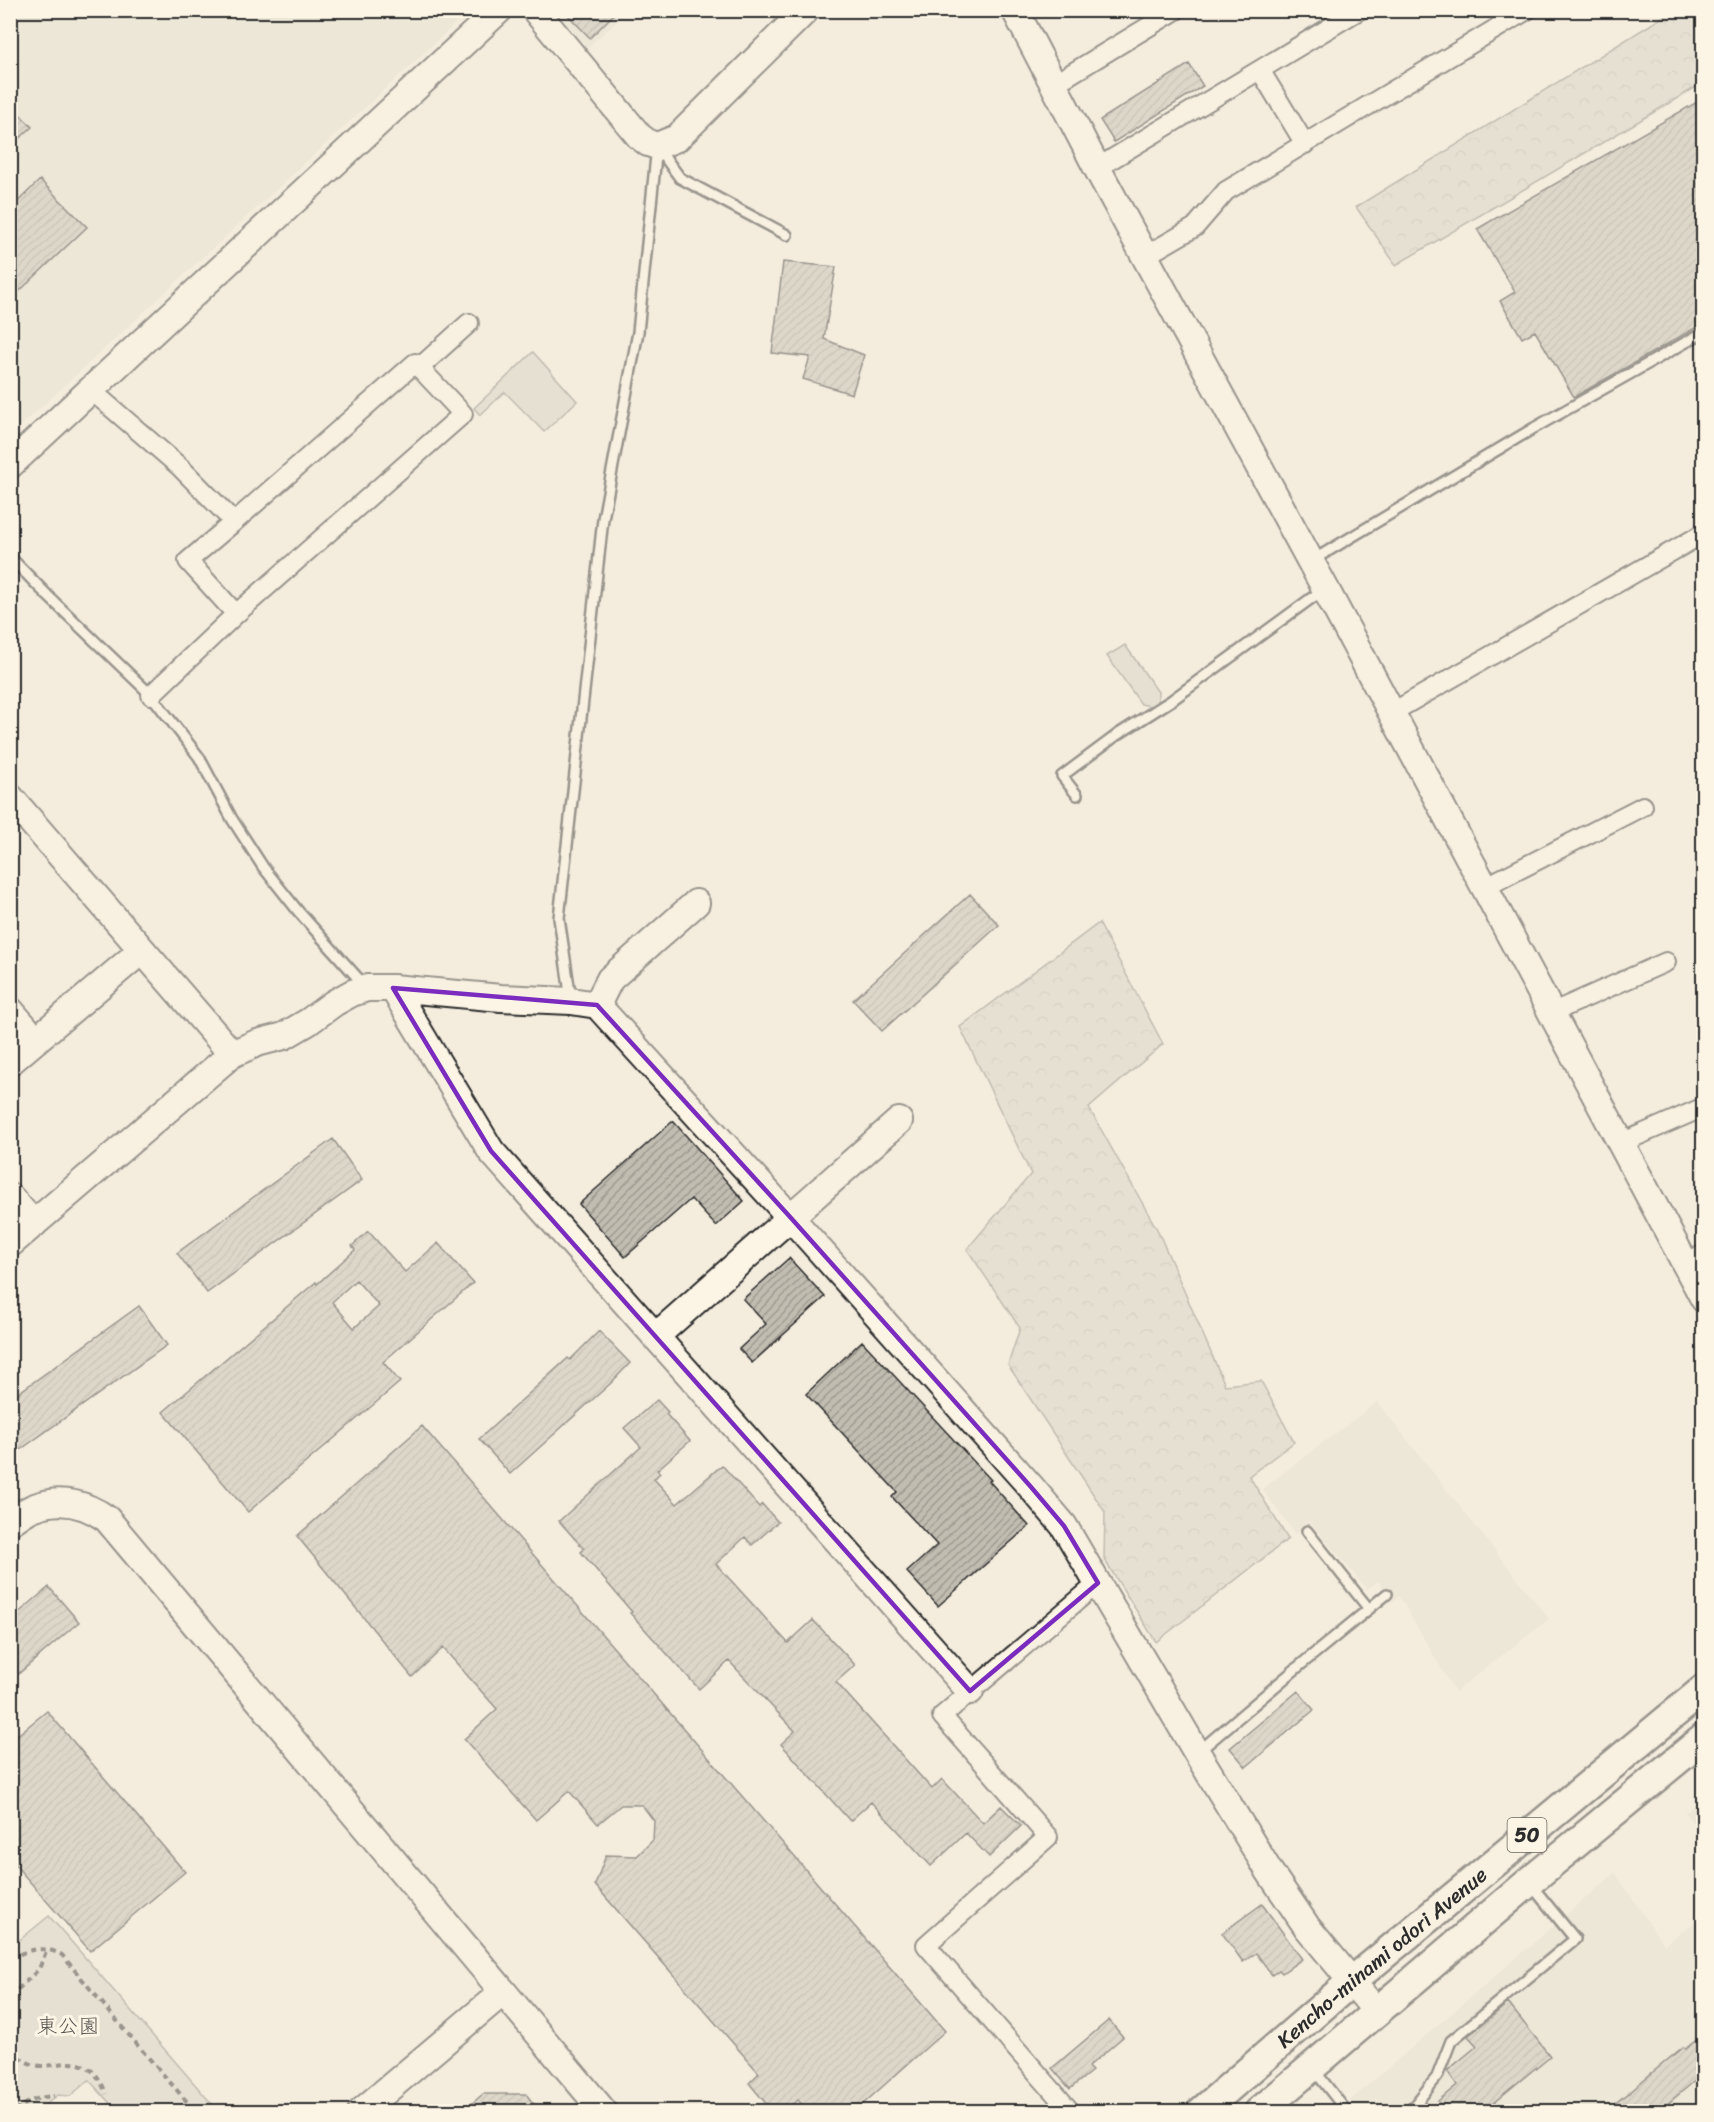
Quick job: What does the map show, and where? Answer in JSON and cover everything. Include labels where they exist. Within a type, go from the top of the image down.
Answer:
[{"type":"main road","name":"Kencho-minami odori Avenue","points":[[1201,2112],[1351,1982],[1704,1689]]},
{"type":"main road","name":"Kencho-minami odori Avenue","points":[[1258,2112],[1528,1882],[1704,1738]]},
{"type":"street","points":[[10,465],[499,10]]},
{"type":"street","points":[[535,10],[639,136],[657,146],[677,138],[806,10]]},
{"type":"street","points":[[1015,10],[1097,168],[1326,588],[1621,1143],[1694,1259],[1704,1299]]},
{"type":"street","points":[[1054,84],[1176,10]]},
{"type":"street","points":[[1097,168],[1359,10]]},
{"type":"street","points":[[1145,256],[1195,227],[1226,191],[1527,10]]},
{"type":"street","points":[[1260,70],[1305,144]]},
{"type":"street","points":[[419,368],[469,322]]},
{"type":"street","points":[[151,695],[236,614],[463,414],[415,363],[188,561],[236,614]]},
{"type":"street","points":[[92,391],[180,467],[234,522]]},
{"type":"street","points":[[1391,712],[1704,532]]},
{"type":"street","points":[[10,797],[232,1054]]},
{"type":"street","points":[[1485,887],[1643,807]]},
{"type":"street","points":[[597,1005],[610,979],[696,903]]},
{"type":"street","points":[[10,1062],[141,951]]},
{"type":"street","points":[[1551,1013],[1666,962]]},
{"type":"street","points":[[10,1244],[232,1054],[257,1043],[284,1036],[352,993],[367,988],[393,988],[501,998],[571,1001],[597,1005],[791,1218],[1064,1526],[1197,1754],[1281,1890],[1307,1927],[1376,2011]]},
{"type":"street","points":[[393,988],[491,1151],[970,1691]]},
{"type":"street","points":[[10,1010],[36,1040]]},
{"type":"street","points":[[1621,1143],[1704,1107]]},
{"type":"street","points":[[655,1337],[899,1121]]},
{"type":"street","points":[[10,1197],[34,1224]]},
{"type":"street","points":[[10,1522],[34,1507],[53,1502],[89,1507],[107,1519],[604,2112]]},
{"type":"street","points":[[1071,2112],[926,1945],[1048,1837],[942,1716],[1098,1583]]},
{"type":"street","points":[[361,2112],[502,1992]]},
{"type":"lane","points":[[657,146],[680,178],[787,235]]},
{"type":"lane","points":[[571,1001],[559,918],[602,531],[638,332],[657,146]]},
{"type":"lane","points":[[1311,561],[1534,428],[1704,332]]},
{"type":"lane","points":[[10,557],[151,695],[199,757],[232,819],[263,867],[298,911],[367,988]]},
{"type":"lane","points":[[1077,795],[1062,776],[1117,735],[1172,700],[1326,588]]},
{"type":"lane","points":[[1307,1531],[1369,1609]]},
{"type":"lane","points":[[1197,1754],[1298,1667],[1388,1594]]},
{"type":"lane","points":[[1409,2112],[1437,2077],[1451,2041],[1575,1939],[1528,1882]]},
{"type":"lane","points":[[1311,2067],[1347,2112]]},
{"type":"path","points":[[10,1959],[31,1950],[47,1949],[62,1955],[196,2112]]},
{"type":"path","points":[[10,1997],[39,1969],[47,1949]]},
{"type":"path","points":[[10,2050],[35,2066],[69,2063],[86,2066],[97,2074],[106,2094]]},
{"type":"path","points":[[15,2112],[22,2104],[38,2097],[54,2096]]},
{"type":"highlighted area","points":[[393,988],[597,1005],[1031,1487],[1064,1526],[1098,1583],[970,1691],[491,1151]]},
{"type":"shaded area","points":[[11,11],[469,11],[11,435]]},
{"type":"shaded area","points":[[561,11],[629,11],[587,48],[564,21]]},
{"type":"shaded area","points":[[1377,1402],[1549,1619],[1455,1692],[1399,1596],[1393,1601],[1378,1581],[1367,1589],[1309,1521],[1295,1534],[1262,1489]]},
{"type":"shaded area","points":[[1703,1799],[1703,1836],[1685,1813]]},
{"type":"shaded area","points":[[1615,1873],[1664,1945],[1703,1916],[1703,2111],[1337,2112]]},
{"type":"green space","points":[[1674,10],[1703,11],[1703,83],[1396,265],[1356,207]]},
{"type":"green space","points":[[533,352],[577,401],[544,432],[505,392],[480,415],[474,408]]},
{"type":"green space","points":[[1125,645],[1158,692],[1158,701],[1150,706],[1141,704],[1107,656]]},
{"type":"green space","points":[[1099,923],[1163,1044],[1089,1108],[1158,1231],[1225,1385],[1261,1381],[1294,1442],[1249,1476],[1288,1539],[1156,1642],[1104,1559],[1105,1512],[1008,1365],[1020,1328],[967,1249],[1031,1174],[960,1027]]},
{"type":"green space","name":"東公園","points":[[49,1916],[218,2111],[117,2111],[89,2080],[70,2096],[58,2095],[38,2111],[11,2111],[11,1947]]},
{"type":"building","points":[[563,10],[618,10],[590,38]]},
{"type":"building","points":[[1189,64],[1203,86],[1114,142],[1100,120]]},
{"type":"building","points":[[1704,98],[1704,323],[1574,397],[1535,331],[1522,338],[1500,301],[1515,292],[1477,229]]},
{"type":"building","points":[[10,104],[32,127],[10,147]]},
{"type":"building","points":[[40,180],[87,227],[10,300],[10,209]]},
{"type":"building","points":[[783,262],[836,267],[824,339],[864,355],[852,394],[803,379],[810,357],[772,353]]},
{"type":"building","points":[[970,894],[999,925],[882,1031],[853,1000]]},
{"type":"building","points":[[673,1121],[744,1201],[716,1226],[691,1199],[625,1257],[579,1204]]},
{"type":"building","points":[[333,1139],[362,1180],[207,1293],[177,1253]]},
{"type":"building","points":[[368,1231],[405,1272],[438,1243],[473,1283],[383,1362],[400,1382],[248,1512],[163,1412],[316,1282],[317,1284],[355,1250],[352,1246]],"holes":[[[356,1280],[379,1306],[354,1328],[332,1302]]]},
{"type":"building","points":[[789,1258],[825,1297],[752,1363],[739,1349],[766,1324],[743,1299]]},
{"type":"building","points":[[139,1306],[167,1345],[10,1457],[10,1399]]},
{"type":"building","points":[[599,1331],[630,1363],[510,1474],[479,1439],[568,1358],[570,1360]]},
{"type":"building","points":[[862,1341],[991,1480],[989,1481],[1029,1526],[938,1606],[907,1572],[937,1545],[892,1497],[897,1492],[806,1394]]},
{"type":"building","points":[[657,1400],[690,1441],[657,1470],[660,1473],[654,1479],[677,1504],[722,1465],[759,1507],[762,1504],[778,1522],[752,1545],[745,1537],[716,1564],[788,1643],[813,1620],[855,1665],[836,1682],[932,1789],[942,1779],[983,1823],[1001,1806],[1021,1826],[989,1857],[966,1833],[931,1866],[871,1802],[850,1821],[781,1744],[795,1731],[729,1661],[699,1689],[630,1613],[632,1612],[581,1552],[584,1549],[559,1521],[641,1447],[624,1428]]},
{"type":"building","points":[[422,1426],[945,2031],[854,2112],[808,2112],[798,2100],[782,2112],[773,2112],[749,2083],[759,2073],[595,1885],[606,1855],[637,1856],[653,1840],[654,1821],[642,1805],[621,1805],[598,1824],[569,1791],[536,1820],[464,1739],[497,1709],[443,1648],[412,1677],[297,1536]]},
{"type":"building","points":[[49,1587],[79,1622],[10,1681],[10,1620]]},
{"type":"building","points":[[1298,1691],[1314,1710],[1246,1767],[1230,1748]]},
{"type":"building","points":[[47,1711],[185,1872],[90,1951],[10,1859],[10,1741]]},
{"type":"building","points":[[1262,1904],[1302,1959],[1282,1973],[1279,1970],[1272,1975],[1256,1953],[1243,1962],[1222,1933]]},
{"type":"building","points":[[1508,2003],[1550,2056],[1482,2112],[1446,2112],[1438,2101],[1457,2085],[1447,2071],[1477,2046],[1468,2036]]},
{"type":"building","points":[[1109,2020],[1123,2037],[1088,2067],[1092,2071],[1070,2089],[1052,2068]]},
{"type":"building","points":[[1704,2034],[1704,2054],[1695,2061],[1704,2073],[1658,2112],[1605,2112],[1683,2047],[1685,2049]]},
{"type":"building","points":[[483,2094],[526,2094],[540,2112],[462,2112]]}]
